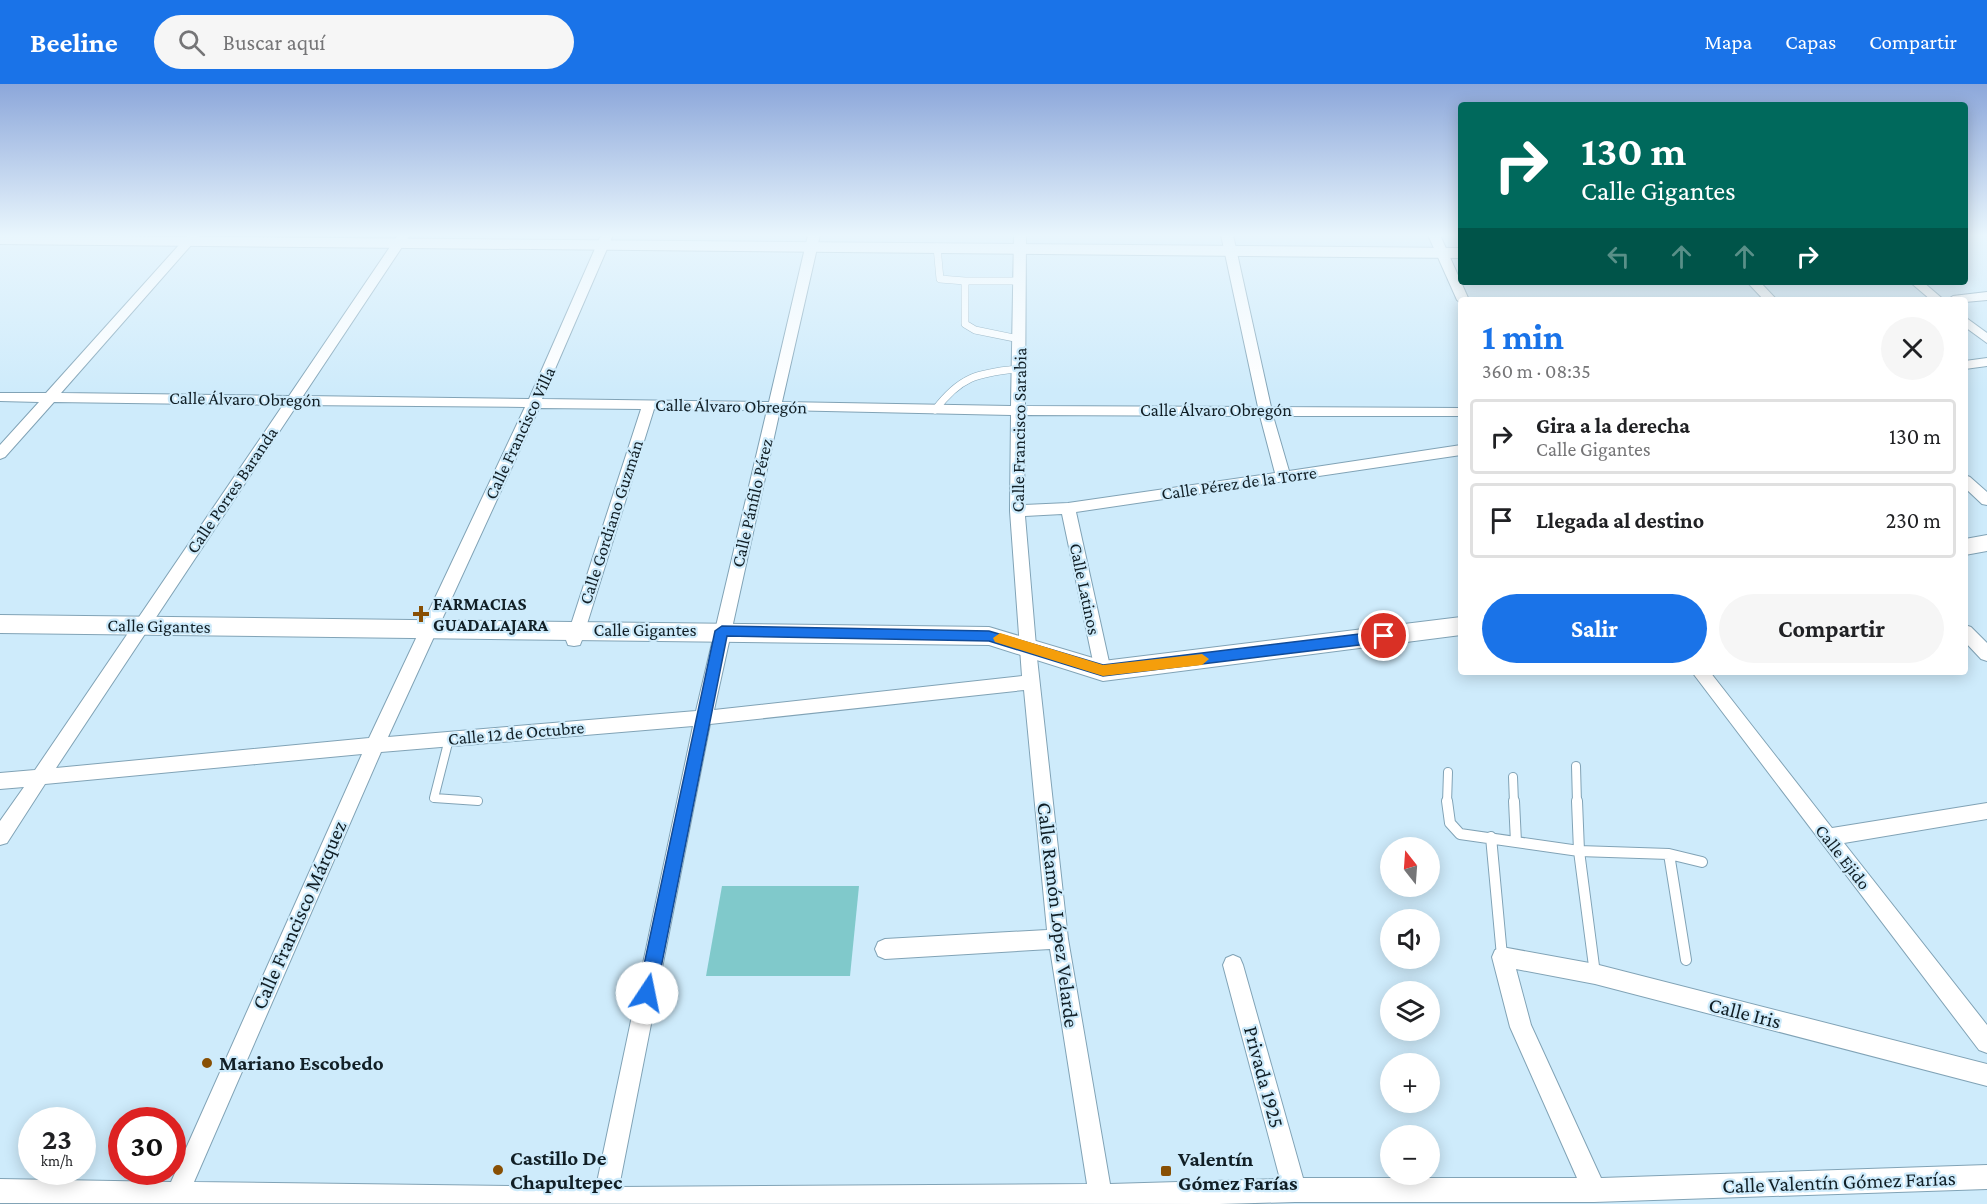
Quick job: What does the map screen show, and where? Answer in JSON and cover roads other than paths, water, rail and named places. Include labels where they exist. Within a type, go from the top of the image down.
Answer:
[{"type":"main road","points":[[1968,546],[1987,543]]},
{"type":"main road","name":"Calle Gigantes","points":[[0,624],[429,628],[575,635],[722,631],[1028,636],[1103,671],[1458,626]]},
{"type":"street","points":[[0,454],[148,287]]},
{"type":"street","name":"Calle Porres Baranda","points":[[0,837],[140,625],[370,287]]},
{"type":"street","name":"Calle Francisco Villa","points":[[429,628],[534,403],[584,287]]},
{"type":"street","name":"Calle Pánfilo Pérez","points":[[605,1202],[703,718],[802,287]]},
{"type":"street","name":"Calle Francisco Sarabia","points":[[1019,287],[1017,511],[1028,636]]},
{"type":"street","points":[[1238,287],[1265,410],[1283,476]]},
{"type":"street","points":[[1922,287],[1934,297]]},
{"type":"street","points":[[1968,298],[1987,296]]},
{"type":"street","points":[[1968,323],[1987,339]]},
{"type":"street","points":[[1968,365],[1987,362]]},
{"type":"street","name":"Calle Álvaro Obregón","points":[[0,397],[649,404],[935,410],[1458,412]]},
{"type":"street","name":"Calle Gordiano Guzmán","points":[[575,635],[649,404]]},
{"type":"street","name":"Calle Pérez de la Torre","points":[[1017,511],[1068,508],[1458,450]]},
{"type":"street","points":[[1968,483],[1987,500]]},
{"type":"street","name":"Calle Latinos","points":[[1068,508],[1103,671]]},
{"type":"street","name":"Calle Francisco Márquez","points":[[175,1199],[429,628]]},
{"type":"street","points":[[1968,634],[1987,654]]},
{"type":"street","name":"Calle Ramón López Velarde","points":[[1028,636],[1058,939],[1101,1200]]},
{"type":"street","name":"Calle Ejido","points":[[1702,675],[1987,1042]]},
{"type":"street","name":"Calle 12 de Octubre","points":[[0,781],[375,745],[703,718],[1031,682]]},
{"type":"street","points":[[1827,837],[1987,811]]},
{"type":"street","points":[[885,948],[1058,939]]},
{"type":"street","points":[[1502,957],[1521,1027],[1594,1190]]},
{"type":"street","name":"Calle Iris","points":[[1502,957],[1596,974],[1987,1075]]},
{"type":"street","name":"Privada 1925","points":[[1233,965],[1295,1190]]},
{"type":"street","name":"Calle Valentín Gómez Farías","points":[[0,1191],[175,1199],[605,1202],[1101,1200],[1295,1190],[1450,1197],[1987,1177]]},
{"type":"lane","points":[[965,287],[965,324],[975,330],[1019,339]]},
{"type":"lane","points":[[935,410],[947,392],[965,378],[978,373],[1017,369]]},
{"type":"lane","points":[[448,739],[434,798],[478,801]]},
{"type":"lane","points":[[1576,766],[1579,851],[1596,974]]},
{"type":"lane","points":[[1448,772],[1448,823],[1460,834],[1579,851],[1669,854],[1702,862]]},
{"type":"lane","points":[[1512,777],[1516,842]]},
{"type":"lane","points":[[1491,837],[1502,957]]},
{"type":"lane","points":[[1669,854],[1686,960]]},
{"type":"place","name":"FARMACIAS GUADALAJARA","points":[[421,614]]},
{"type":"place","name":"Mariano Escobedo","points":[[207,1063]]},
{"type":"place","name":"Castillo De Chapultepec","points":[[498,1170]]},
{"type":"place","name":"Valentín Gómez Farías","points":[[1166,1171]]}]
